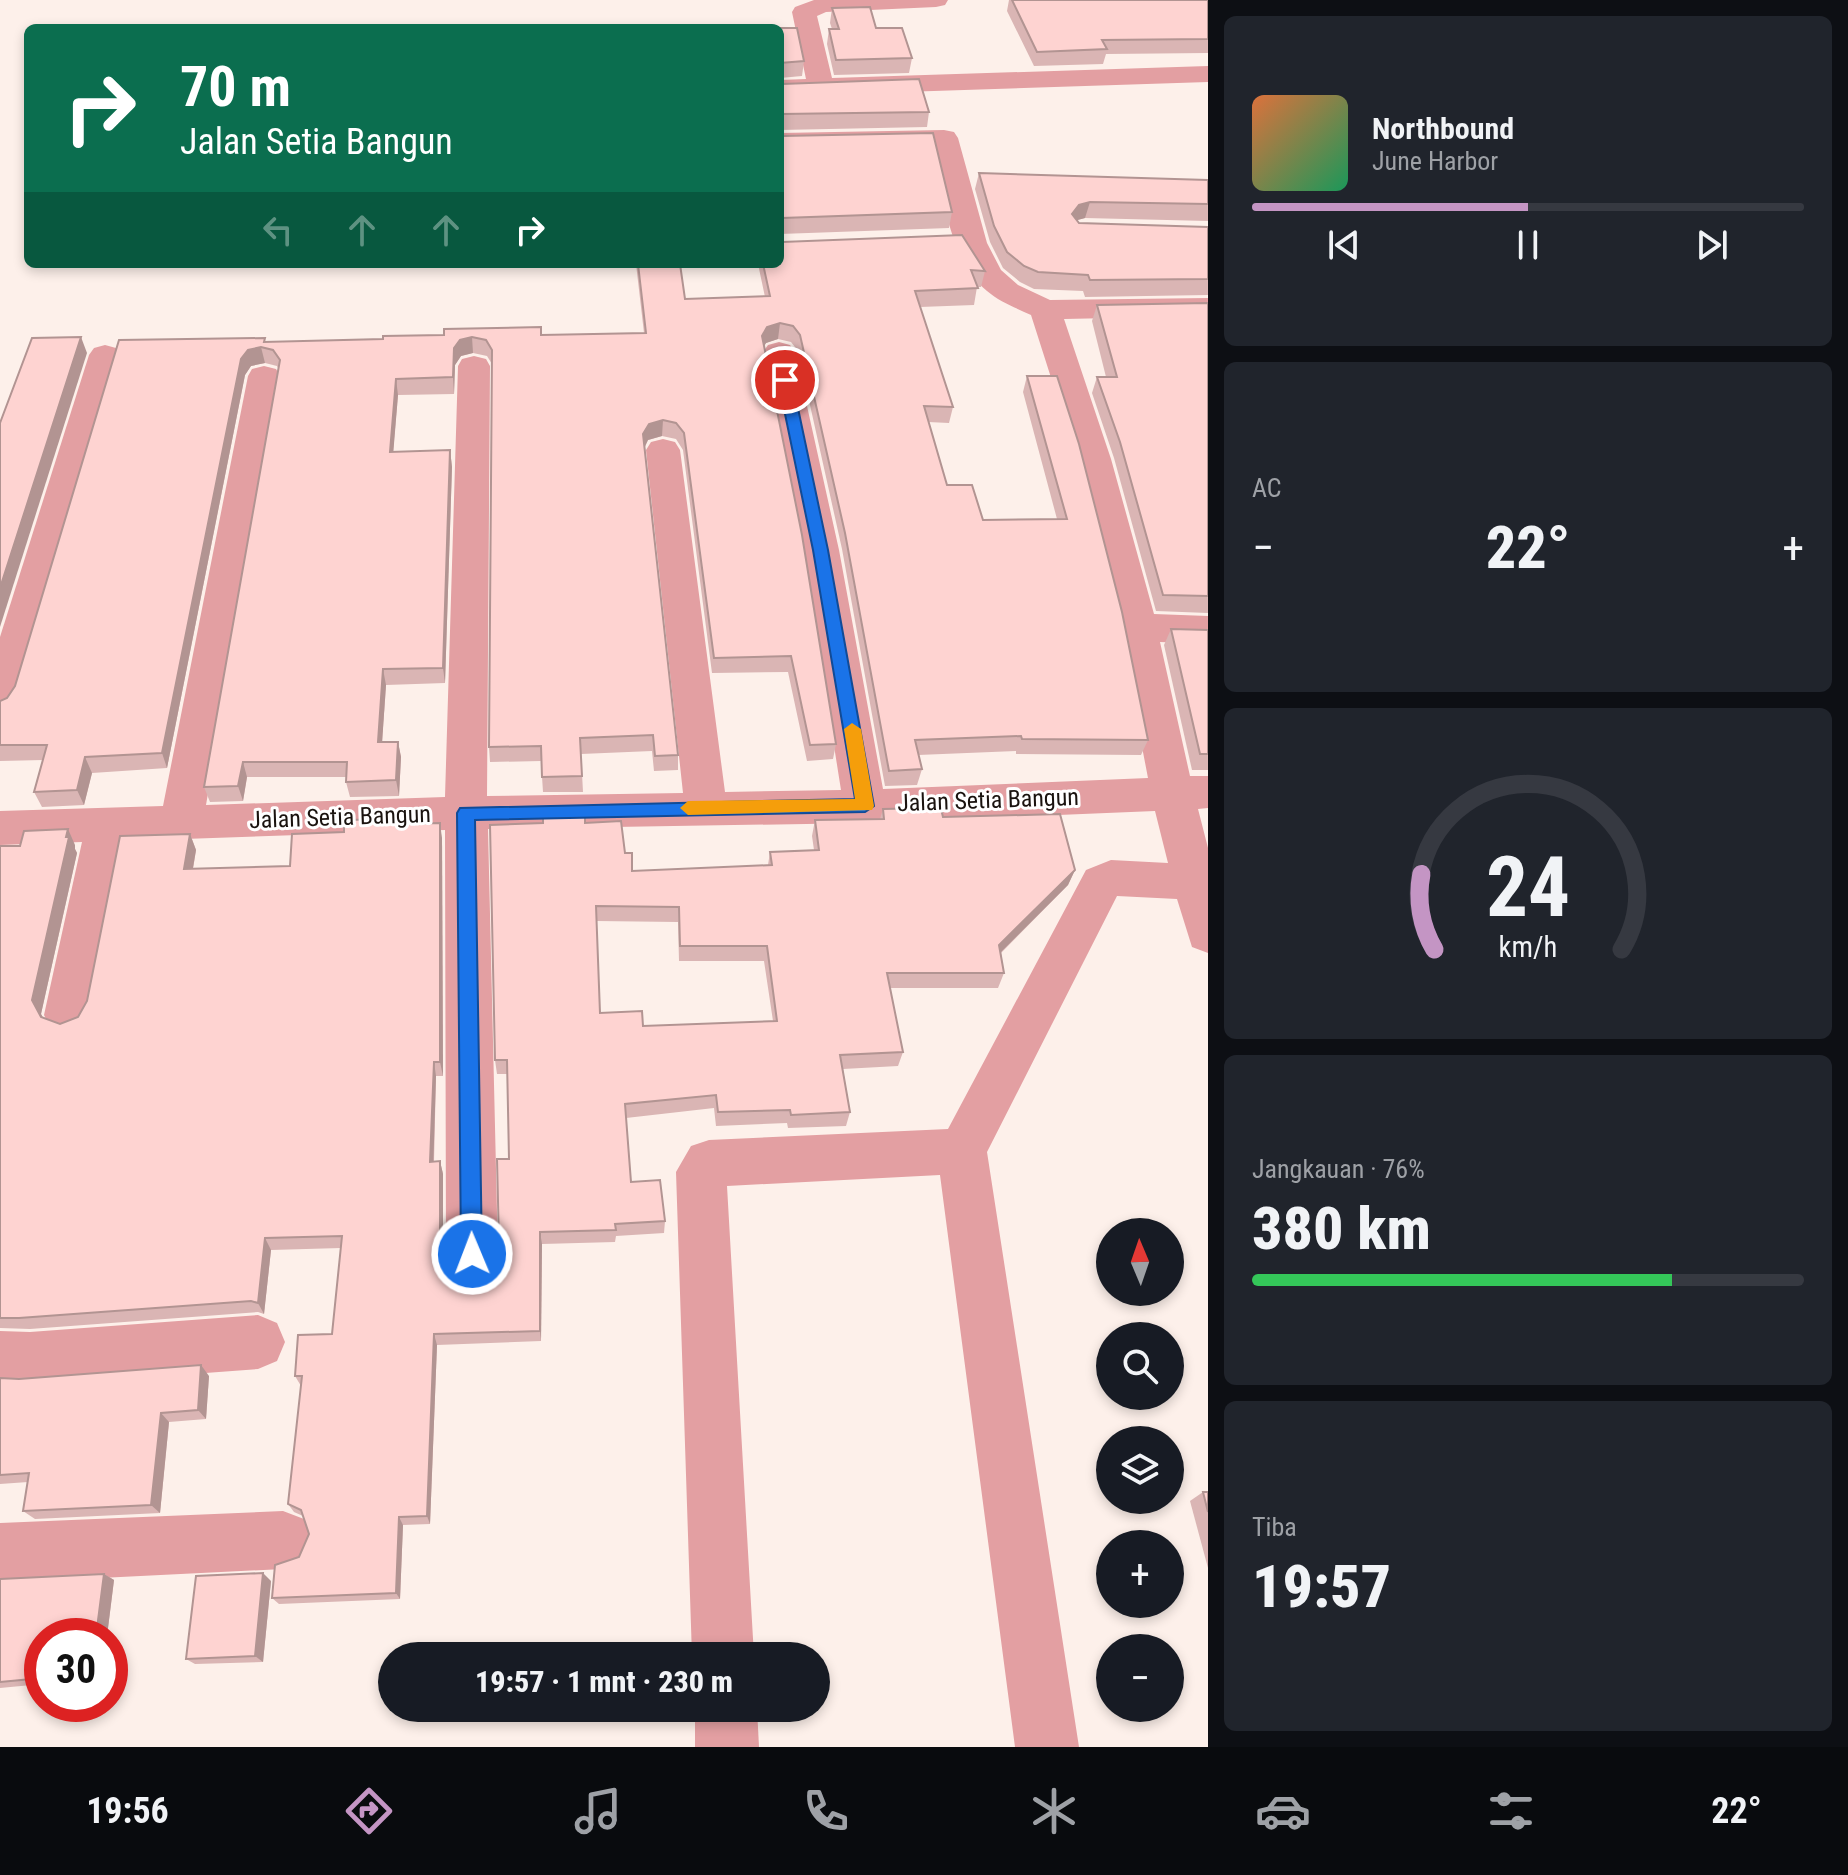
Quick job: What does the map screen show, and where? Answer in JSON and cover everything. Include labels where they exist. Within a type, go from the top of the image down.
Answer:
[{"type":"street","points":[[821,87],[804,12],[823,5],[936,0]]},
{"type":"street","points":[[784,88],[1208,74]]},
{"type":"street","points":[[927,85],[944,138],[957,240],[1008,293],[1045,310],[1208,307]]},
{"type":"street","points":[[784,141],[944,138]]},
{"type":"street","points":[[1045,310],[1094,459],[1138,627],[1190,792],[1195,882],[1208,934]]},
{"type":"street","points":[[779,352],[821,550],[865,806]]},
{"type":"street","points":[[0,701],[105,355]]},
{"type":"street","points":[[472,1254],[466,813],[474,366]]},
{"type":"street","points":[[181,823],[264,376]]},
{"type":"street","points":[[663,450],[706,808]]},
{"type":"street","points":[[1138,627],[1208,630]]},
{"type":"street","name":"Jalan Setia Bangun","points":[[0,828],[466,813],[865,806],[1190,792]]},
{"type":"street","points":[[68,1015],[107,826]]},
{"type":"street","points":[[1047,1747],[962,1151],[1102,883],[1111,878],[1195,882]]},
{"type":"street","points":[[722,1642],[701,1172],[709,1163],[962,1151]]},
{"type":"street","points":[[0,1358],[30,1359],[258,1342]]},
{"type":"street","points":[[0,1553],[283,1540]]},
{"type":"street","points":[[726,1722],[727,1747]]},
{"type":"building","points":[[1012,0],[1208,0],[1208,39],[1102,40],[1107,49],[1037,52]]},
{"type":"building","points":[[870,7],[876,28],[902,28],[912,58],[836,60],[829,29],[839,29],[832,8]]},
{"type":"building","points":[[784,28],[797,28],[804,61],[784,63]]},
{"type":"building","points":[[919,79],[929,112],[784,114],[784,84]]},
{"type":"building","points":[[933,133],[952,212],[784,218],[784,136]]},
{"type":"building","points":[[979,173],[1208,180],[1208,204],[1090,202],[1079,205],[1072,214],[1079,223],[1208,227],[1208,279],[1090,280],[1088,275],[1038,272],[1024,266],[1007,252],[994,226]]},
{"type":"building","points":[[962,235],[985,271],[971,270],[978,288],[915,291],[953,407],[924,406],[947,485],[972,485],[983,520],[1067,519],[1027,376],[1057,376],[1079,444],[1122,612],[1148,740],[1022,739],[1021,736],[915,740],[922,769],[889,771],[845,533],[800,335],[793,326],[780,323],[767,327],[762,336],[802,535],[836,744],[810,745],[791,656],[714,658],[684,433],[676,423],[663,420],[649,424],[643,434],[678,755],[655,756],[653,735],[580,738],[582,776],[542,777],[541,746],[489,747],[492,350],[486,340],[472,337],[460,340],[454,348],[453,377],[396,379],[390,452],[450,450],[443,668],[383,669],[378,742],[398,742],[396,780],[346,782],[347,762],[243,762],[238,786],[204,787],[280,360],[273,350],[261,347],[248,350],[241,359],[162,753],[85,757],[77,790],[34,792],[47,745],[0,745],[0,701],[7,698],[15,686],[119,340],[265,338],[264,342],[383,339],[383,336],[444,335],[444,329],[541,327],[541,335],[646,333],[638,268],[681,268],[685,299],[770,296],[764,268],[784,268],[784,242]]},
{"type":"building","points":[[1208,303],[1208,596],[1163,595],[1120,442],[1097,377],[1117,377],[1097,305]]},
{"type":"building","points":[[81,337],[0,588],[0,423],[32,338]]},
{"type":"building","points":[[1171,629],[1208,630],[1208,754],[1200,754]]},
{"type":"building","points":[[883,809],[941,809],[943,817],[1060,814],[1075,870],[999,945],[1004,973],[887,973],[903,1052],[840,1055],[850,1112],[791,1115],[790,1110],[718,1112],[716,1095],[625,1104],[631,1182],[660,1180],[665,1221],[615,1224],[616,1230],[540,1232],[540,1331],[434,1334],[427,1516],[399,1517],[396,1593],[272,1598],[275,1565],[299,1557],[309,1534],[301,1510],[288,1504],[302,1376],[295,1376],[298,1335],[332,1334],[342,1236],[265,1238],[258,1303],[251,1301],[0,1318],[0,846],[20,846],[24,831],[68,829],[66,837],[69,837],[32,1000],[41,1017],[60,1024],[78,1017],[87,1001],[120,836],[190,834],[184,869],[290,866],[292,834],[344,832],[344,820],[394,819],[394,824],[440,823],[440,1062],[434,1062],[430,1162],[440,1161],[440,1243],[449,1263],[469,1270],[490,1263],[499,1243],[497,1159],[509,1159],[507,1060],[495,1060],[490,825],[543,823],[543,815],[585,815],[585,823],[621,821],[625,853],[632,853],[632,871],[772,865],[770,852],[819,850],[815,820],[884,819]],"holes":[[[596,906],[679,907],[680,946],[767,946],[777,1021],[643,1026],[642,1011],[600,1013]]]},
{"type":"building","points":[[201,1365],[198,1410],[161,1413],[151,1505],[23,1511],[29,1473],[0,1475],[0,1378]]},
{"type":"building","points":[[1203,1492],[1208,1492],[1208,1512]]},
{"type":"building","points":[[263,1573],[255,1656],[186,1659],[196,1576]]},
{"type":"building","points":[[104,1574],[98,1618],[24,1618],[24,1680],[0,1682],[0,1579]]},
{"type":"slow traffic","points":[[688,808],[865,806],[852,729]]},
{"type":"route","points":[[472,1254],[466,813],[865,806],[821,550],[785,380]]}]
